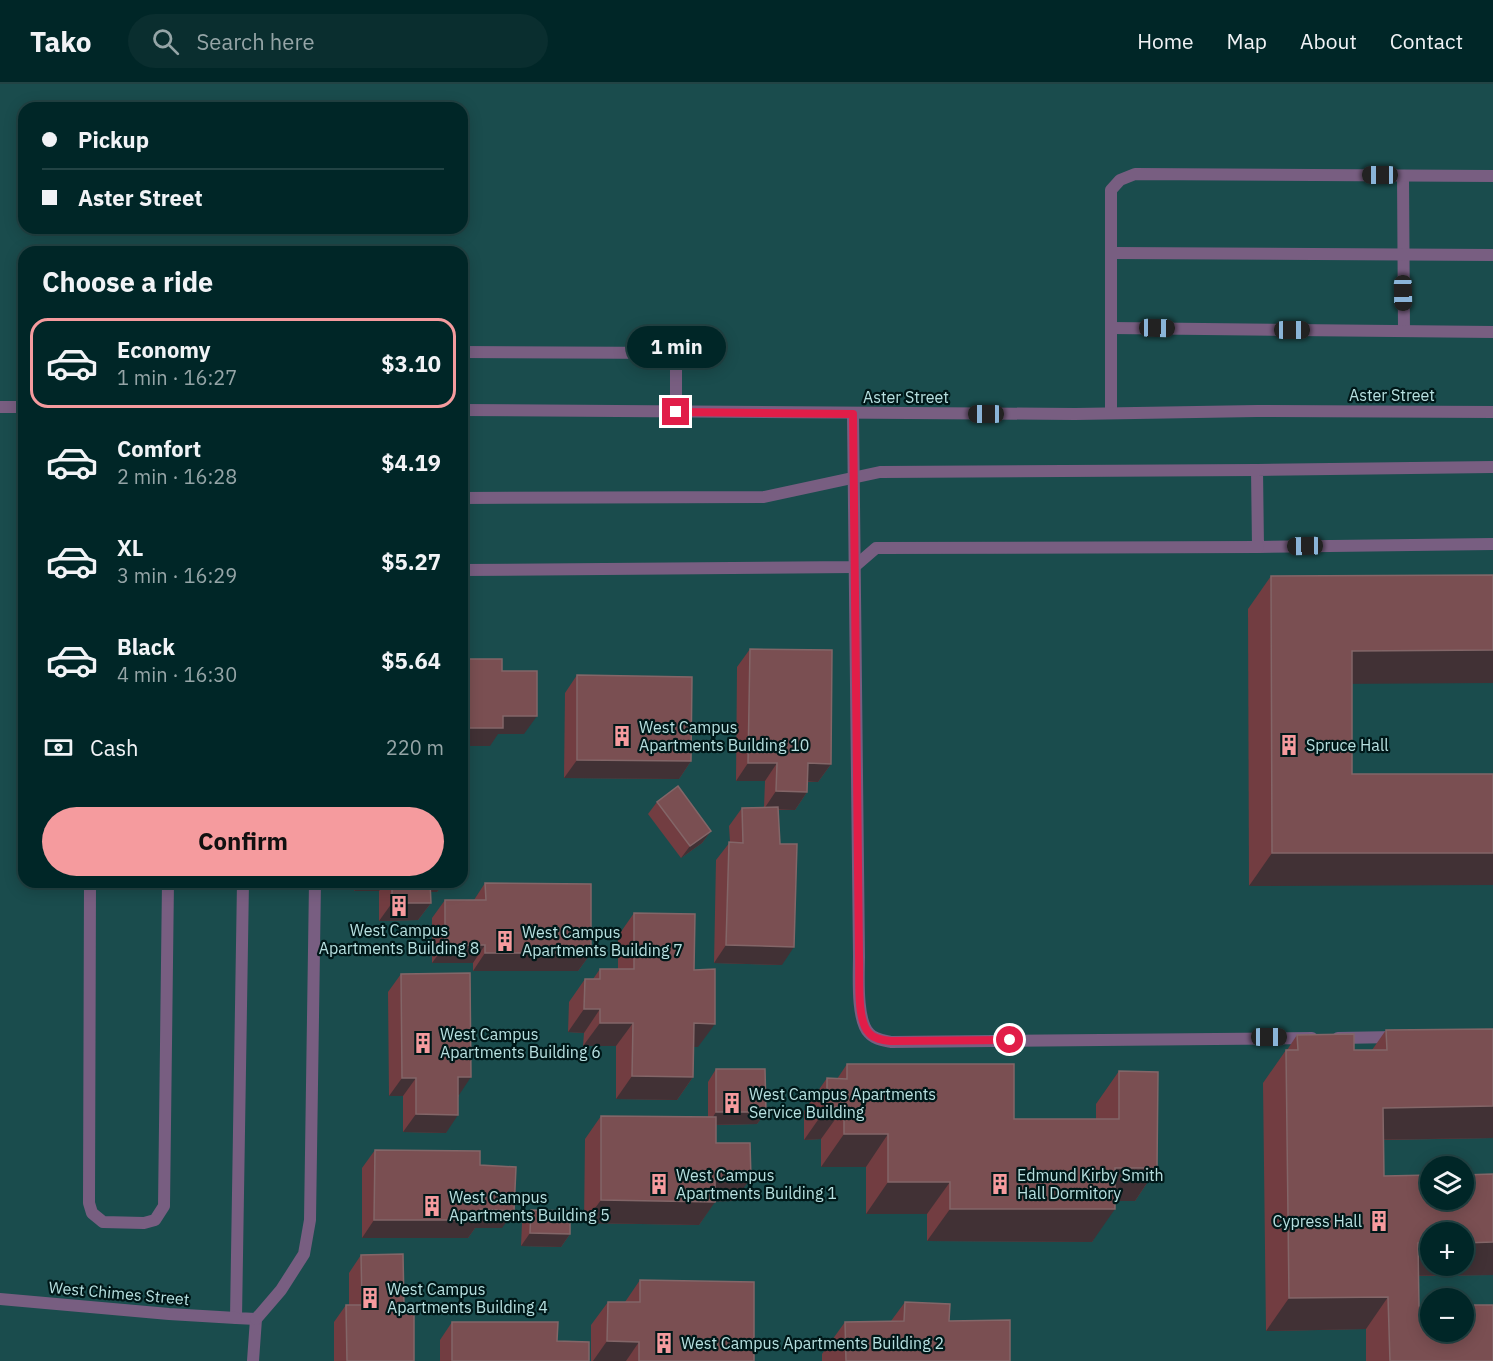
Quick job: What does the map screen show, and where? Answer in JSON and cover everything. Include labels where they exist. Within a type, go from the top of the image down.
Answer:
[{"type":"street","points":[[1111,413],[1111,190],[1120,180],[1136,174],[1493,176]]},
{"type":"street","points":[[1403,176],[1404,331]]},
{"type":"street","points":[[1112,253],[1493,255]]},
{"type":"street","points":[[1112,328],[1493,332]]},
{"type":"street","points":[[468,352],[676,353],[676,412]]},
{"type":"street","points":[[0,407],[18,407]]},
{"type":"street","name":"Aster Street","points":[[468,410],[853,414],[1493,412]]},
{"type":"street","points":[[853,414],[859,956],[862,1020],[868,1033],[877,1039],[891,1041],[1213,1037],[1347,1044],[1403,1037]]},
{"type":"street","points":[[468,498],[764,497],[880,472],[1493,467]]},
{"type":"street","points":[[1257,470],[1258,547]]},
{"type":"street","points":[[468,570],[854,567],[876,548],[1493,544]]},
{"type":"street","points":[[90,888],[89,1203],[92,1213],[103,1222],[144,1224],[155,1220],[164,1206],[168,888]]},
{"type":"street","points":[[236,1318],[243,888]]},
{"type":"street","points":[[253,1361],[256,1319],[281,1290],[304,1254],[310,1220],[315,888]]},
{"type":"street","name":"West Chimes Street","points":[[0,1299],[256,1319]]},
{"type":"green space","points":[[0,84],[1493,84],[1493,1361],[0,1361]]},
{"type":"building","name":"Spruce Hall","points":[[1493,575],[1493,650],[1352,651],[1352,774],[1493,774],[1493,853],[1272,853],[1271,576]]},
{"type":"building","points":[[750,649],[832,650],[831,764],[808,763],[807,792],[776,791],[777,763],[748,763]]},
{"type":"building","points":[[468,659],[502,659],[502,671],[537,671],[537,716],[503,716],[503,728],[468,728]]},
{"type":"building","name":"West Campus Apartments Building 10","points":[[577,675],[692,677],[691,761],[577,760]]},
{"type":"building","points":[[678,786],[711,831],[690,846],[657,802]]},
{"type":"building","points":[[778,807],[780,844],[797,844],[794,947],[726,945],[729,842],[743,843],[742,808]]},
{"type":"building","name":"West Campus Apartments Building 7","points":[[485,883],[591,884],[591,953],[485,953],[485,945],[445,945],[445,900],[486,900]]},
{"type":"building","points":[[392,888],[430,888],[431,903],[392,903]]},
{"type":"building","points":[[634,913],[695,914],[694,970],[715,969],[715,1024],[694,1023],[693,1077],[632,1076],[633,1023],[600,1023],[600,1009],[584,1009],[585,979],[600,979],[600,969],[634,969]]},
{"type":"building","name":"West Campus Apartments Building 6","points":[[470,973],[471,1077],[458,1077],[458,1115],[416,1114],[416,1078],[402,1078],[401,974]]},
{"type":"building","name":"Cypress Hall","points":[[1493,1029],[1493,1106],[1383,1108],[1384,1176],[1420,1175],[1420,1210],[1474,1210],[1474,1175],[1493,1174],[1493,1242],[1474,1243],[1474,1222],[1420,1222],[1420,1243],[1418,1243],[1420,1342],[1474,1342],[1474,1305],[1493,1305],[1493,1361],[1390,1361],[1388,1297],[1289,1298],[1286,1050],[1298,1050],[1297,1035],[1354,1034],[1354,1050],[1387,1050],[1386,1030]]},
{"type":"building","name":"Edmund Kirby Smith Hall Dormitory","points":[[847,1064],[1014,1064],[1014,1119],[1119,1119],[1119,1071],[1158,1072],[1157,1168],[1115,1168],[1115,1209],[950,1209],[950,1182],[888,1182],[888,1134],[844,1134],[844,1107],[827,1107],[827,1078],[847,1079]]},
{"type":"building","points":[[716,1069],[765,1069],[766,1112],[716,1112]]},
{"type":"building","name":"West Campus Apartments Building 1","points":[[601,1116],[716,1117],[716,1143],[750,1143],[751,1178],[715,1178],[715,1202],[601,1200]]},
{"type":"building","name":"West Campus Apartments Building 5","points":[[375,1150],[480,1151],[480,1165],[516,1167],[514,1211],[480,1209],[480,1220],[374,1220]]},
{"type":"building","points":[[531,1210],[570,1211],[570,1234],[530,1233]]},
{"type":"building","name":"West Campus Apartments Building 4","points":[[403,1254],[404,1305],[414,1305],[414,1361],[347,1361],[346,1305],[362,1305],[361,1255]]},
{"type":"building","name":"West Campus Apartments Building 2","points":[[640,1280],[754,1282],[754,1361],[639,1361],[639,1342],[607,1341],[608,1302],[640,1302]]},
{"type":"building","points":[[905,1302],[950,1304],[949,1321],[1010,1320],[1010,1361],[846,1361],[845,1322],[904,1321]]},
{"type":"building","points":[[452,1322],[558,1322],[557,1341],[589,1342],[589,1361],[452,1361]]},
{"type":"place","name":"West Campus Apartments Building 10","points":[[622,736]]},
{"type":"place","name":"Spruce Hall","points":[[1289,745]]},
{"type":"place","name":"West Campus Apartments Building 8","points":[[399,906]]},
{"type":"place","name":"West Campus Apartments Building 7","points":[[505,941]]},
{"type":"place","name":"West Campus Apartments Building 6","points":[[423,1043]]},
{"type":"place","name":"West Campus Apartments Service Building","points":[[732,1103]]},
{"type":"place","name":"West Campus Apartments Building 1","points":[[659,1184]]},
{"type":"place","name":"Edmund Kirby Smith Hall Dormitory","points":[[1000,1184]]},
{"type":"place","name":"West Campus Apartments Building 5","points":[[432,1206]]},
{"type":"place","name":"Cypress Hall","points":[[1379,1221]]},
{"type":"place","name":"West Campus Apartments Building 4","points":[[370,1298]]},
{"type":"place","name":"West Campus Apartments Building 2","points":[[664,1343]]},
{"type":"route","points":[[676,412],[853,414],[859,956],[862,1020],[868,1033],[877,1039],[891,1041],[1010,1040]]}]
